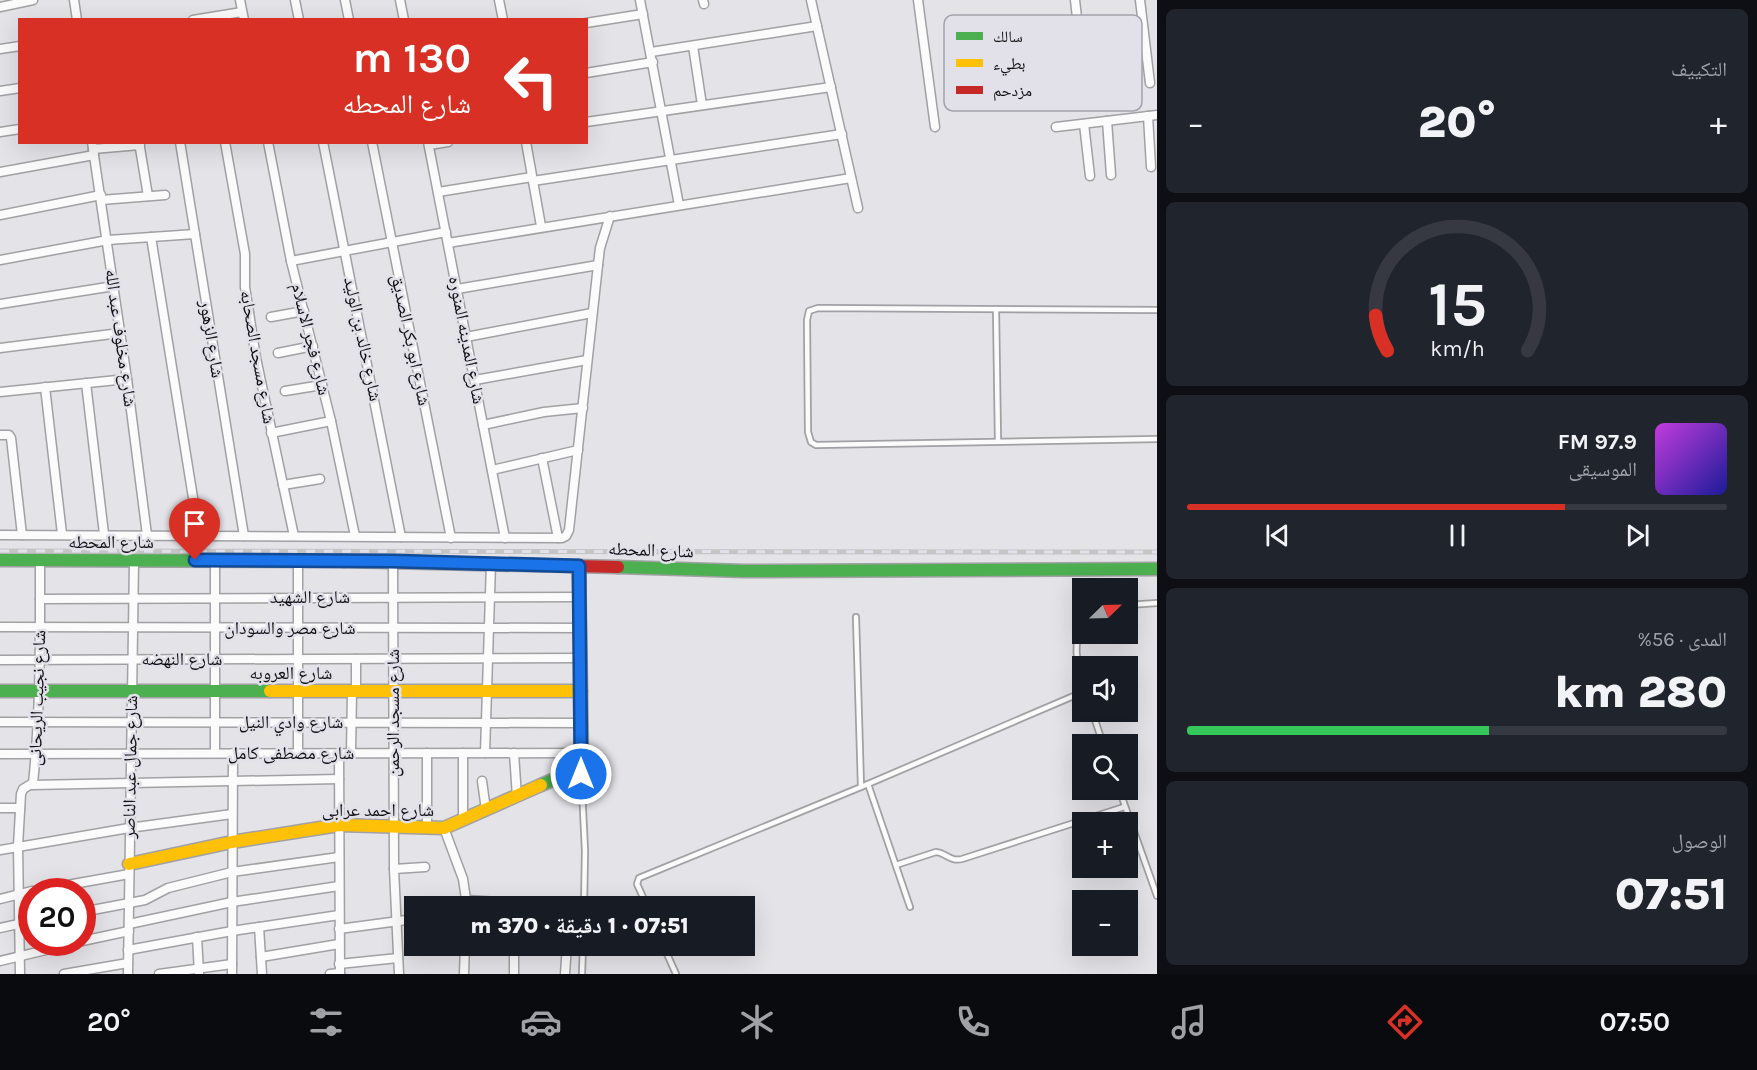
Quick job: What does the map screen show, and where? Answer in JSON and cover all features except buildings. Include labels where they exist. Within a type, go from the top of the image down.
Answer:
[{"type":"street","points":[[0,7],[33,0]]},
{"type":"street","points":[[74,0],[77,18]]},
{"type":"street","points":[[214,18],[243,16],[240,0]]},
{"type":"street","points":[[295,0],[299,18]]},
{"type":"street","points":[[345,0],[349,18]]},
{"type":"street","points":[[404,18],[400,0],[406,0]]},
{"type":"street","points":[[499,0],[503,18]]},
{"type":"street","points":[[640,0],[679,205]]},
{"type":"street","points":[[811,0],[858,208]]},
{"type":"street","points":[[918,0],[935,127]]},
{"type":"street","points":[[1075,0],[1077,15]]},
{"type":"street","points":[[1140,0],[1142,15]]},
{"type":"street","points":[[588,24],[643,14]]},
{"type":"street","points":[[1142,17],[1150,83]]},
{"type":"street","points":[[651,52],[817,26]]},
{"type":"street","points":[[693,45],[702,105]]},
{"type":"street","points":[[0,49],[18,46]]},
{"type":"street","points":[[588,73],[652,62]]},
{"type":"street","points":[[588,122],[831,87]]},
{"type":"street","points":[[0,91],[18,88]]},
{"type":"street","points":[[1056,127],[1152,116],[1151,167]]},
{"type":"street","points":[[1107,121],[1112,174]]},
{"type":"street","points":[[1084,124],[1090,176]]},
{"type":"street","points":[[0,132],[18,129]]},
{"type":"street","points":[[438,192],[842,134]]},
{"type":"street","points":[[0,172],[93,149],[139,144],[148,196]]},
{"type":"street","name":"شارع الزهور","points":[[180,144],[244,536]]},
{"type":"street","name":"شارع مسجد الصحابه","points":[[225,144],[245,254],[245,287],[271,433],[294,536]]},
{"type":"street","name":"شارع فجر الاسلام","points":[[268,144],[291,261],[331,422],[355,536]]},
{"type":"street","name":"شارع خالد بن الوليد","points":[[323,144],[401,537]]},
{"type":"street","name":"شارع ابو بكر الصديق","points":[[372,144],[451,538]]},
{"type":"street","name":"شارع المدينه المنوره","points":[[428,144],[505,538]]},
{"type":"street","points":[[526,144],[541,226]]},
{"type":"street","name":"شارع مخلوف عبد الله","points":[[93,149],[108,240],[147,535]]},
{"type":"street","points":[[447,243],[541,226],[851,178]]},
{"type":"street","points":[[0,215],[101,197],[165,195]]},
{"type":"street","points":[[542,458],[558,538],[568,534],[597,266],[610,216]]},
{"type":"street","points":[[291,261],[446,232]]},
{"type":"street","points":[[0,260],[108,240],[195,234]]},
{"type":"street","points":[[150,237],[199,535]]},
{"type":"street","points":[[457,289],[597,266]]},
{"type":"street","points":[[0,304],[114,286]]},
{"type":"street","points":[[271,317],[304,311]]},
{"type":"street","points":[[466,337],[592,313]]},
{"type":"street","points":[[0,348],[120,333]]},
{"type":"street","points":[[278,353],[313,346]]},
{"type":"street","points":[[475,381],[587,360]]},
{"type":"street","points":[[0,392],[127,379]]},
{"type":"street","points":[[86,383],[104,534]]},
{"type":"street","points":[[285,391],[322,385]]},
{"type":"street","points":[[45,387],[62,534]]},
{"type":"street","points":[[483,425],[544,412],[583,408]]},
{"type":"street","points":[[271,433],[331,422]]},
{"type":"street","points":[[0,435],[9,435],[11,438],[22,535]]},
{"type":"street","points":[[492,470],[578,450]]},
{"type":"street","points":[[283,485],[320,479]]},
{"type":"street","name":"شارع المحطه","points":[[0,535],[558,538]]},
{"type":"street","name":"شارع المحطه","points":[[0,560],[393,561],[744,571],[1157,569]]},
{"type":"street","name":"شارع نجيب الريحانى","points":[[19,878],[18,846],[22,791],[32,785],[36,753],[40,660],[40,560]]},
{"type":"street","points":[[215,560],[215,753]]},
{"type":"street","name":"شارع جمال عبد الناصر","points":[[128,974],[134,561]]},
{"type":"street","points":[[298,561],[298,753]]},
{"type":"street","name":"شارع مسجد الرحمن","points":[[393,561],[394,869],[399,974]]},
{"type":"street","points":[[485,753],[491,563]]},
{"type":"street","points":[[579,566],[581,759]]},
{"type":"street","name":"شارع الشهيد","points":[[40,598],[580,597]]},
{"type":"street","name":"شارع مصر والسودان","points":[[0,627],[580,628]]},
{"type":"street","name":"شارع النهضه","points":[[0,660],[581,658]]},
{"type":"street","points":[[351,753],[356,659]]},
{"type":"street","name":"شارع العروبه","points":[[0,691],[581,691]]},
{"type":"street","name":"شارع وادي النيل","points":[[0,722],[581,723]]},
{"type":"street","name":"شارع مصطفى كامل","points":[[0,753],[514,753],[581,759]]},
{"type":"street","points":[[159,974],[232,969],[232,753]]},
{"type":"street","points":[[339,753],[340,970]]},
{"type":"street","points":[[427,827],[428,753]]},
{"type":"street","points":[[463,753],[463,820]]},
{"type":"street","points":[[514,753],[517,797]]},
{"type":"street","name":"شارع احمد عرابى","points":[[90,878],[232,842],[339,825],[444,828],[578,769],[581,759]]},
{"type":"street","points":[[32,785],[339,779]]},
{"type":"street","points":[[482,781],[486,810]]},
{"type":"street","points":[[0,808],[20,808]]},
{"type":"street","points":[[0,850],[129,828],[232,814]]},
{"type":"street","points":[[444,828],[463,879],[467,896]]},
{"type":"street","points":[[96,910],[129,904],[150,898],[168,888],[232,872],[339,858]]},
{"type":"street","points":[[394,869],[425,867]]},
{"type":"street","points":[[96,937],[232,902],[339,886]]},
{"type":"street","name":"شارع احمد عرابى","points":[[0,898],[18,894]]},
{"type":"street","points":[[128,950],[339,915]]},
{"type":"street","points":[[339,929],[404,920]]},
{"type":"street","points":[[0,928],[18,924]]},
{"type":"street","points":[[260,927],[262,974]]},
{"type":"street","points":[[197,937],[199,971]]},
{"type":"street","points":[[261,957],[339,944]]},
{"type":"street","points":[[0,961],[18,956]]},
{"type":"street","name":"شارع نجيب الريحانى","points":[[20,956],[20,974]]},
{"type":"street","points":[[464,974],[465,956]]},
{"type":"street","points":[[514,956],[514,974]]},
{"type":"street","points":[[565,974],[566,956]]},
{"type":"street","points":[[330,974],[398,958]]},
{"type":"street","points":[[64,974],[129,963]]},
{"type":"lane","points":[[1157,310],[813,309],[807,315],[808,432],[812,442],[816,445],[1157,439]]},
{"type":"lane","points":[[996,309],[998,441]]},
{"type":"lane","points":[[1138,604],[1157,603]]},
{"type":"lane","points":[[856,617],[861,787]]},
{"type":"lane","points":[[642,896],[637,884],[639,878],[1072,697]]},
{"type":"lane","points":[[581,759],[585,851],[584,896]]},
{"type":"lane","points":[[868,784],[910,907]]},
{"type":"lane","points":[[1123,800],[1157,896]]},
{"type":"lane","points":[[896,865],[936,852],[953,860],[963,859],[1125,807]]},
{"type":"lane","points":[[582,974],[583,956]]},
{"type":"lane","points":[[668,956],[676,974]]},
{"type":"railway","points":[[0,551],[1157,552]]},
{"type":"traffic: fast","points":[[0,560],[344,561]]},
{"type":"traffic: fast","points":[[541,785],[578,769],[582,760],[579,566]]},
{"type":"traffic: fast","points":[[618,567],[744,571],[1157,569]]},
{"type":"traffic: fast","points":[[0,691],[270,691]]},
{"type":"traffic: slow","points":[[270,691],[581,691]]},
{"type":"traffic: slow","points":[[129,864],[232,842],[339,825],[444,828],[541,785]]},
{"type":"traffic: jam","points":[[344,561],[618,567]]},
{"type":"route","points":[[195,560],[393,561],[579,566],[581,774]]}]
